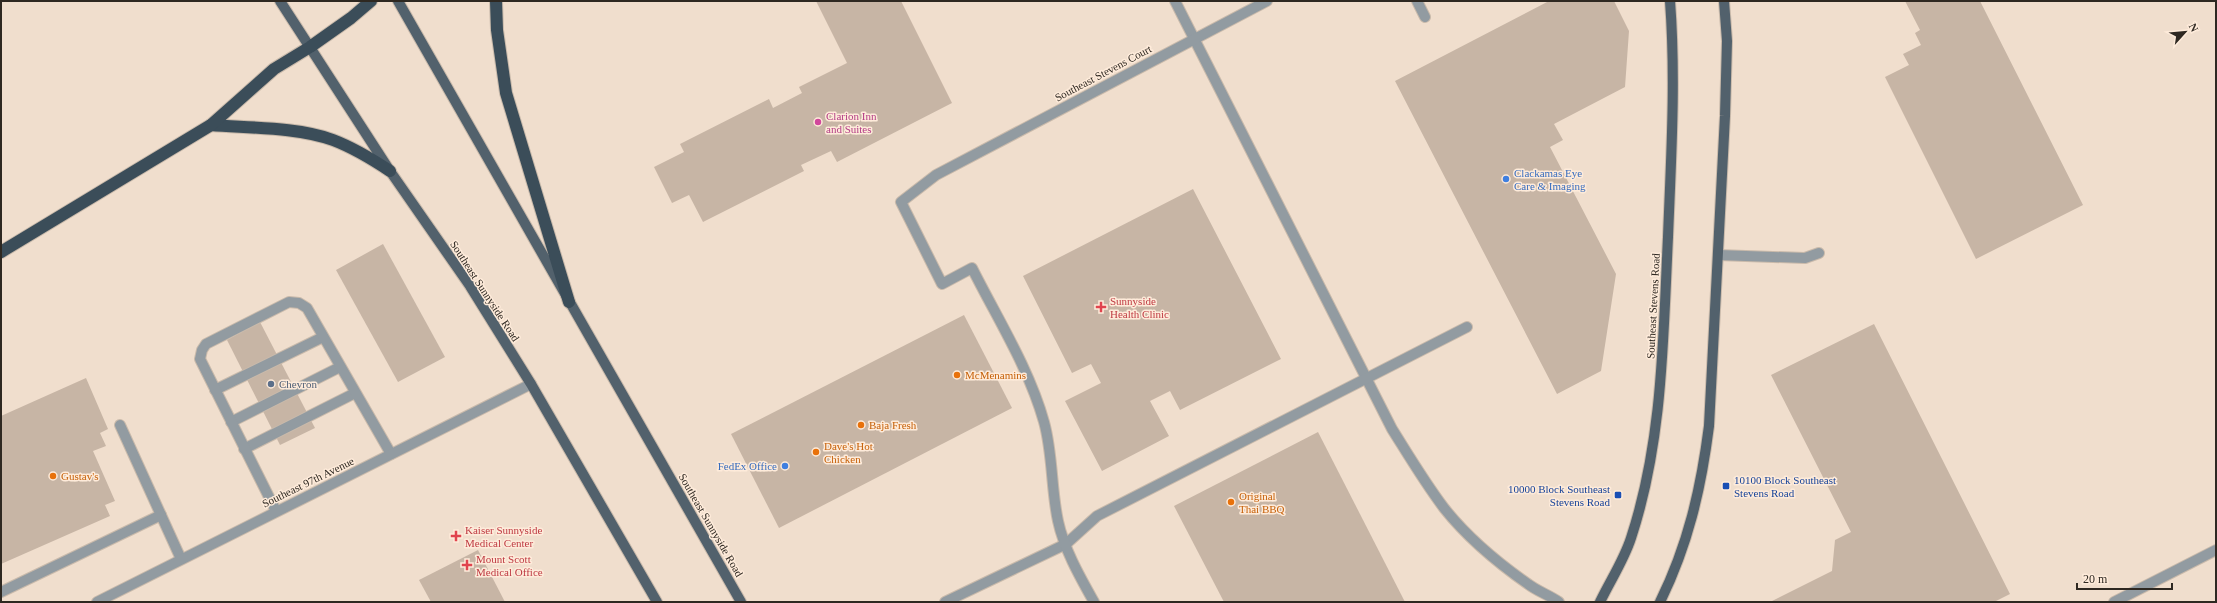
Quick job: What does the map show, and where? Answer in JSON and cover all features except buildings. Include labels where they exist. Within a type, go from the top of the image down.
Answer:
[{"type":"highway","points":[[1,252],[211,125],[274,69],[310,47],[351,18],[371,1]]},
{"type":"highway","points":[[496,1],[497,30],[506,93],[569,302]]},
{"type":"highway","points":[[211,125],[294,132],[332,140],[360,152],[390,171]]},
{"type":"main road","name":"Southeast Sunnyside Road","points":[[280,1],[390,171],[470,286],[531,384],[657,602]]},
{"type":"main road","name":"Southeast Sunnyside Road","points":[[398,1],[741,602]]},
{"type":"main road","name":"Southeast Stevens Road","points":[[1600,602],[1630,540],[1647,482],[1654,446],[1662,367],[1673,107],[1670,1]]},
{"type":"main road","points":[[1660,602],[1690,527],[1703,474],[1709,426],[1726,116],[1727,41],[1724,1]]},
{"type":"street","points":[[1175,1],[1392,429],[1420,475],[1445,509],[1464,530],[1500,563],[1529,585],[1559,602]]},
{"type":"street","name":"Southeast Stevens Court","points":[[1066,544],[1058,522],[1054,478],[1044,422],[1030,382],[972,268],[942,284],[901,202],[936,175],[1194,38],[1267,1]]},
{"type":"street","points":[[1417,1],[1424,17]]},
{"type":"street","points":[[1718,255],[1806,258],[1819,253]]},
{"type":"street","points":[[276,511],[200,359],[206,344],[289,302],[299,303],[307,308],[391,454]]},
{"type":"street","points":[[945,602],[1066,544],[1097,516],[1467,327]]},
{"type":"street","points":[[215,390],[323,337]]},
{"type":"street","points":[[231,422],[340,367]]},
{"type":"street","name":"Southeast 97th Avenue","points":[[100,601],[276,511],[531,384]]},
{"type":"street","points":[[244,449],[354,392]]},
{"type":"street","points":[[120,425],[181,559]]},
{"type":"street","points":[[1,592],[161,515]]},
{"type":"street","points":[[1066,544],[1074,565],[1094,602]]},
{"type":"street","points":[[2114,602],[2216,550]]},
{"type":"place","name":"Clarion Inn and Suites","points":[[818,122]]},
{"type":"place","name":"Clackamas Eye Care & Imaging","points":[[1506,179]]},
{"type":"place","name":"Sunnyside Health Clinic","points":[[1101,307]]},
{"type":"place","name":"McMenamins","points":[[957,375]]},
{"type":"place","name":"Chevron","points":[[271,384]]},
{"type":"place","name":"Baja Fresh","points":[[861,425]]},
{"type":"place","name":"Dave's Hot Chicken","points":[[816,452]]},
{"type":"place","name":"FedEx Office","points":[[785,466]]},
{"type":"place","name":"Gustav's","points":[[53,476]]},
{"type":"place","name":"10100 Block Southeast Stevens Road","points":[[1726,486]]},
{"type":"place","name":"10000 Block Southeast Stevens Road","points":[[1618,495]]},
{"type":"place","name":"Original Thai BBQ","points":[[1231,502]]},
{"type":"place","name":"Kaiser Sunnyside Medical Center","points":[[456,536]]},
{"type":"place","name":"Mount Scott Medical Office","points":[[467,565]]}]
